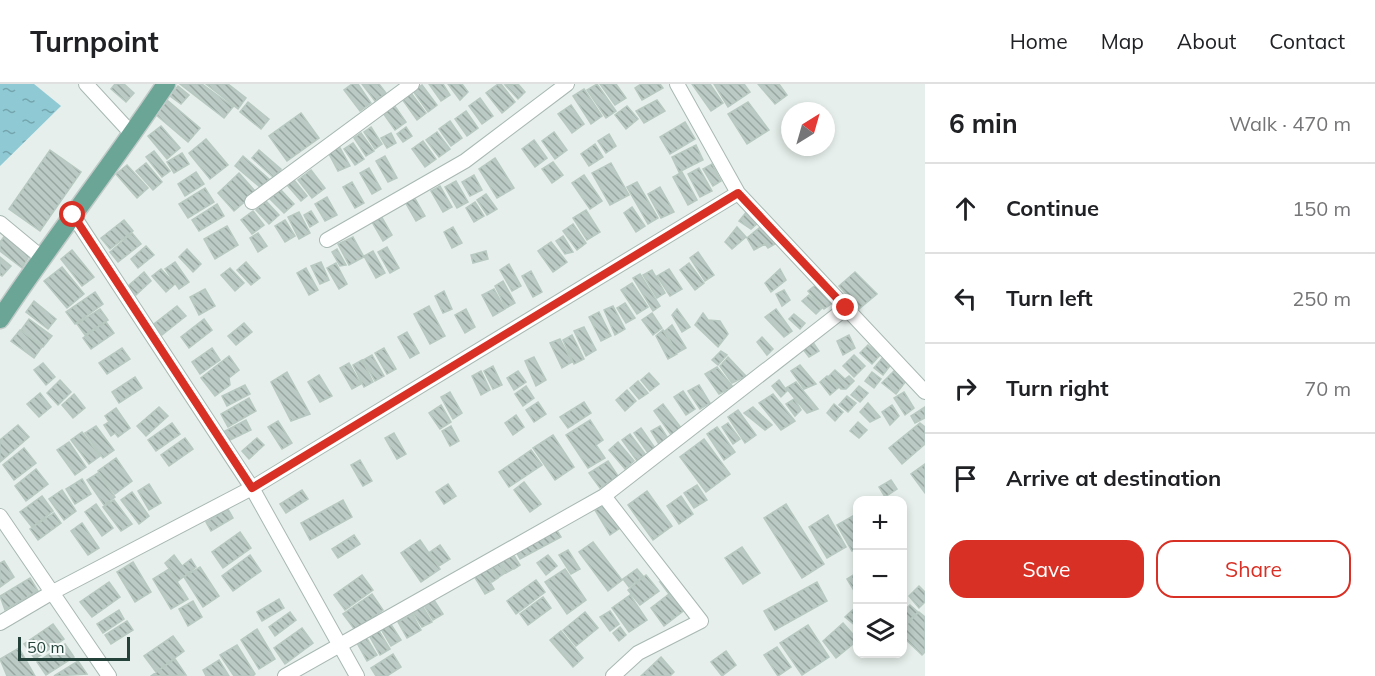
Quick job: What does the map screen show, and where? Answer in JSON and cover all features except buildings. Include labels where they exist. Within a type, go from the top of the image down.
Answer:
[{"type":"main road","points":[[0,319],[41,257],[166,84]]},
{"type":"street","points":[[86,84],[132,134]]},
{"type":"street","points":[[252,202],[412,84]]},
{"type":"street","points":[[327,240],[465,161],[567,84]]},
{"type":"street","points":[[677,84],[738,193],[925,392]]},
{"type":"street","points":[[0,623],[51,593],[252,488],[738,193]]},
{"type":"street","points":[[73,215],[252,488],[338,646],[357,676]]},
{"type":"street","points":[[0,224],[41,257]]},
{"type":"street","points":[[285,676],[604,496],[846,308]]},
{"type":"street","points":[[604,496],[701,621],[638,653],[613,676]]},
{"type":"street","points":[[0,516],[110,676]]},
{"type":"water","points":[[0,84],[34,84],[61,106],[0,166]]},
{"type":"route","points":[[73,215],[252,488],[738,193],[846,308]]}]
